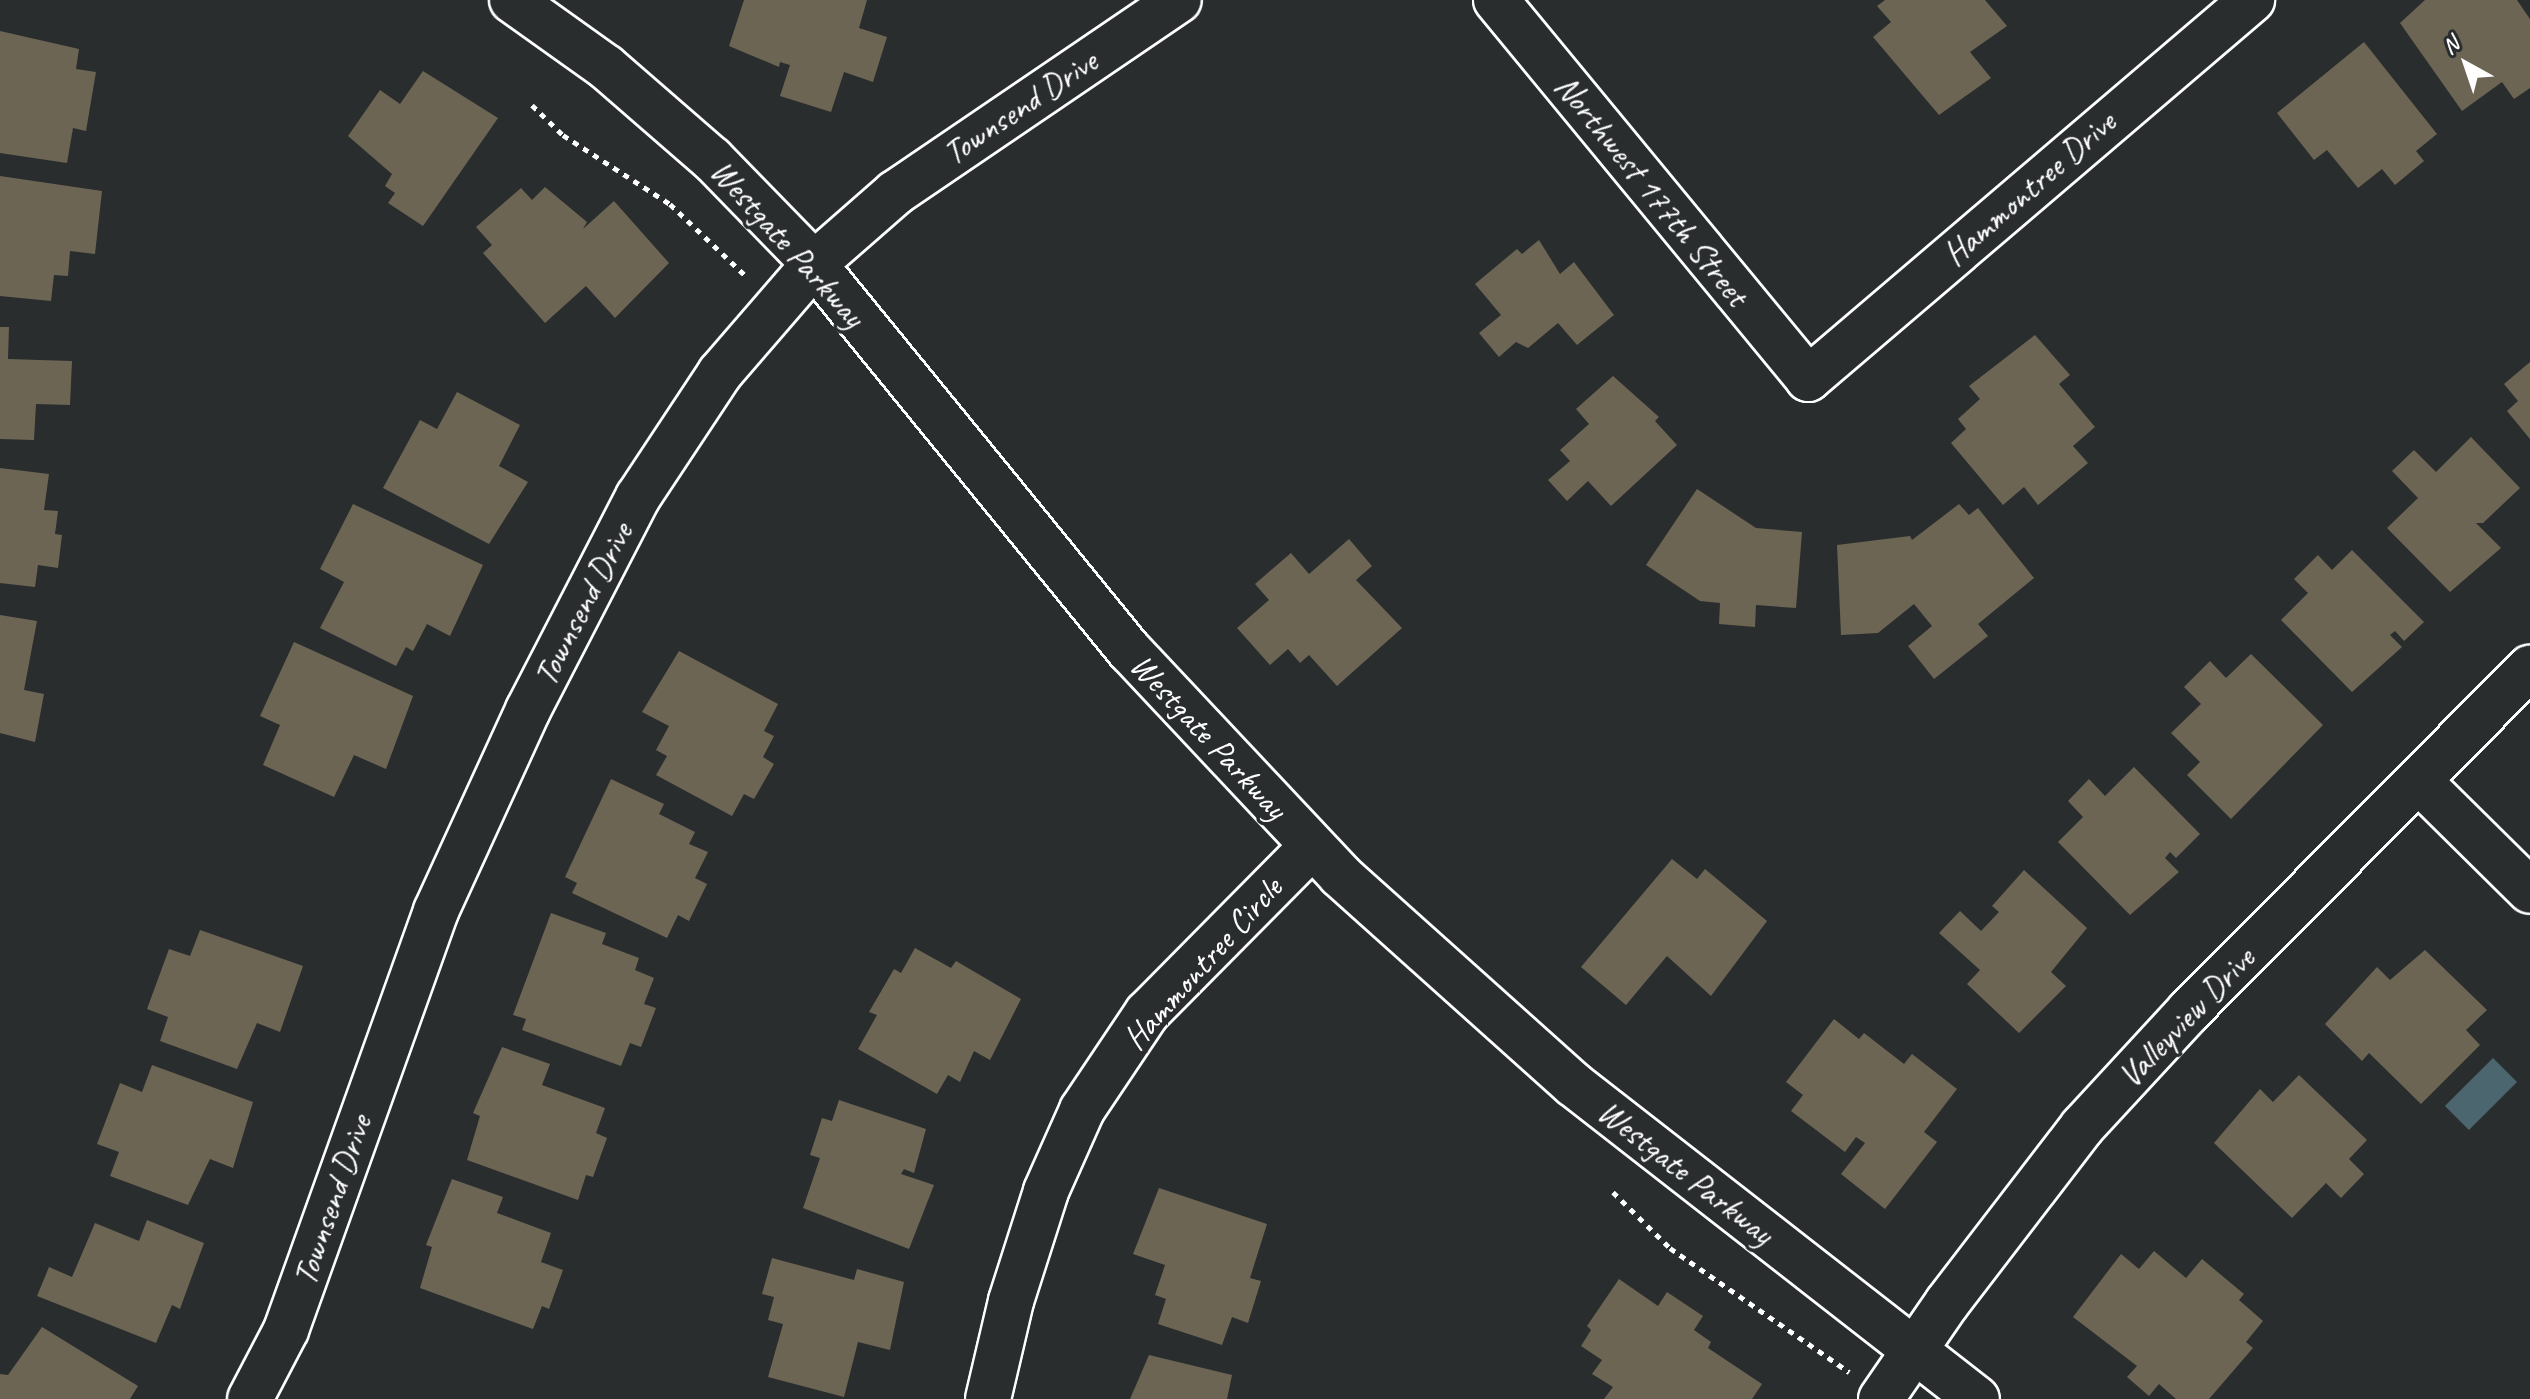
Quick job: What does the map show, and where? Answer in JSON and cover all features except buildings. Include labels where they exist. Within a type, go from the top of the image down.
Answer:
[{"type":"street","name":"Westgate Parkway","points":[[512,0],[606,67],[712,159],[814,264],[1130,651],[1311,847],[1573,1084],[1977,1399]]},
{"type":"street","name":"Townsend Drive","points":[[250,1399],[286,1330],[436,911],[528,710],[638,497],[720,373],[814,264],[895,193],[1179,0]]},
{"type":"street","name":"Northwest 177th Street","points":[[1496,0],[1808,379]]},
{"type":"street","name":"Hammontree Drive","points":[[1808,379],[2252,0]]},
{"type":"street","name":"Valleyview Drive","points":[[1868,1390],[1916,1349],[2082,1127],[2189,1011],[2530,668]]},
{"type":"street","points":[[2419,781],[2530,891]]},
{"type":"street","name":"Hammontree Circle","points":[[988,1399],[1011,1301],[1046,1191],[1082,1110],[1147,1013],[1311,847]]},
{"type":"path","points":[[532,105],[563,135],[641,183],[707,236],[774,311]]},
{"type":"path","points":[[1613,1192],[1670,1248],[1868,1390]]},
{"type":"water","points":[[2493,1058],[2517,1082],[2469,1130],[2445,1106]]}]
